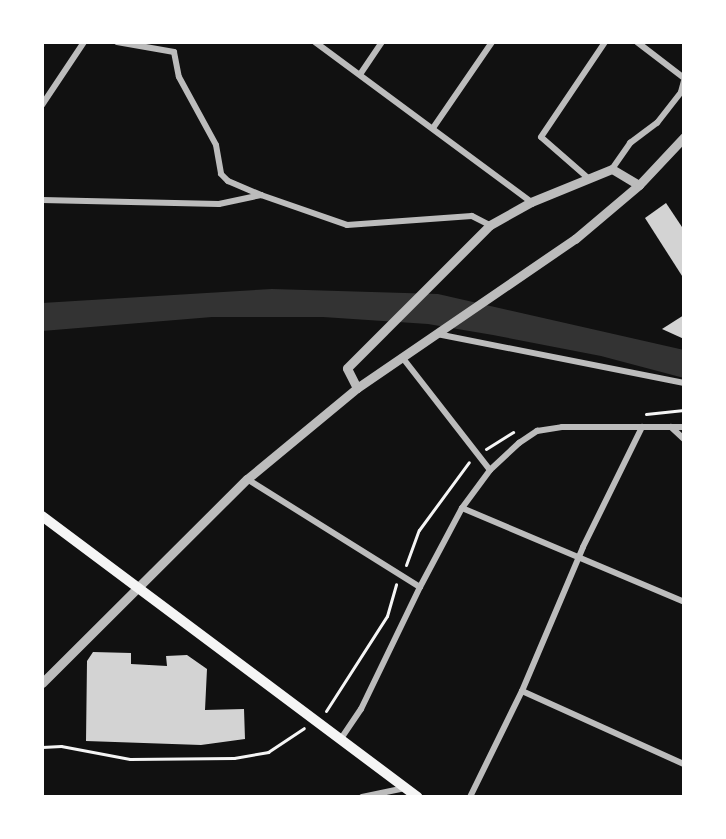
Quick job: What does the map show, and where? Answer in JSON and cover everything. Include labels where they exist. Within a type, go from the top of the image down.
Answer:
[{"type":"main road","points":[[42,516],[418,797]]},
{"type":"street","points":[[42,105],[84,42]]},
{"type":"street","points":[[117,42],[174,52],[178,78],[216,145],[221,174],[228,181],[347,225],[472,216],[490,225]]},
{"type":"street","points":[[315,42],[361,73],[531,202]]},
{"type":"street","points":[[361,73],[382,42]]},
{"type":"street","points":[[433,128],[492,42]]},
{"type":"street","points":[[588,178],[541,137],[605,42]]},
{"type":"street","points":[[357,388],[347,368],[490,225],[531,202],[612,169],[630,143],[657,123],[681,92],[684,80],[637,42]]},
{"type":"street","points":[[42,683],[247,479],[357,388],[575,239],[639,185],[684,137]]},
{"type":"street","points":[[612,169],[639,185]]},
{"type":"street","points":[[42,200],[219,204],[261,195]]},
{"type":"street","points":[[440,332],[684,383]]},
{"type":"street","points":[[402,357],[490,470]]},
{"type":"street","points":[[340,740],[361,709],[420,587],[462,508],[490,470],[519,442],[537,431],[562,427],[684,427]]},
{"type":"street","points":[[470,797],[522,692],[581,556],[642,427]]},
{"type":"street","points":[[671,427],[684,439]]},
{"type":"street","points":[[247,479],[420,587]]},
{"type":"street","points":[[462,508],[572,556],[581,556],[684,602]]},
{"type":"street","points":[[522,692],[684,764]]},
{"type":"street","points":[[362,797],[405,788]]},
{"type":"path","points":[[42,747],[61,746],[130,759],[234,758],[268,752],[315,720]]},
{"type":"shaded area","points":[[272,289],[438,294],[684,350],[684,378],[601,356],[428,324],[323,317],[212,317],[42,331],[42,303]]},
{"type":"building","points":[[666,203],[684,230],[684,279],[645,218]]},
{"type":"building","points":[[684,315],[684,339],[662,329]]},
{"type":"building","points":[[93,652],[131,653],[131,664],[167,666],[166,656],[187,655],[207,669],[205,710],[244,709],[245,739],[201,745],[86,741],[87,661]]}]
